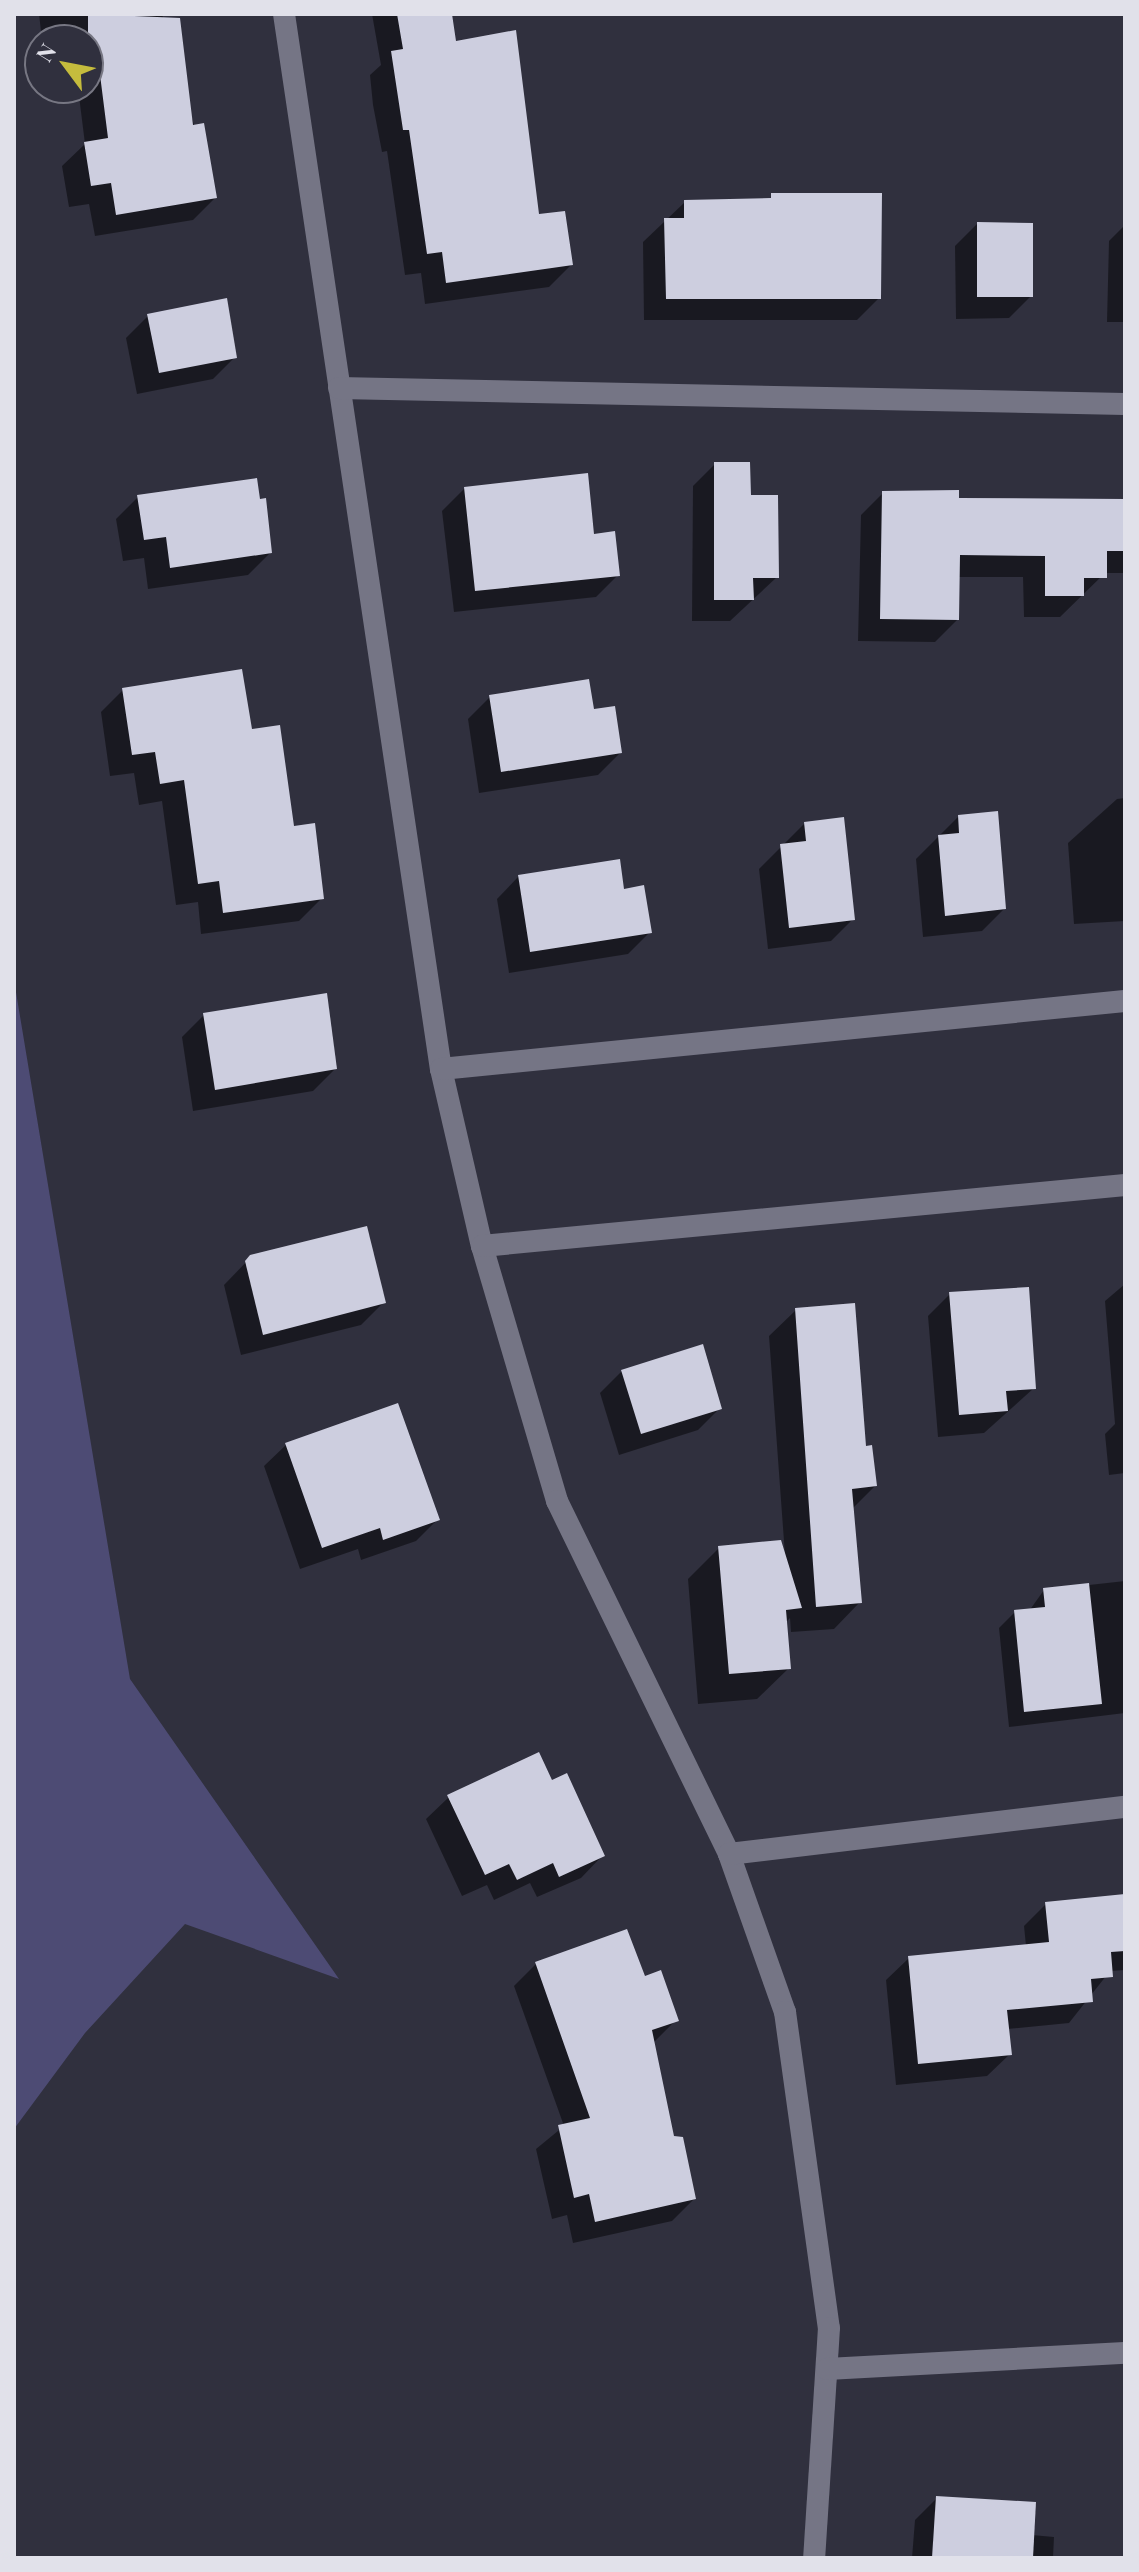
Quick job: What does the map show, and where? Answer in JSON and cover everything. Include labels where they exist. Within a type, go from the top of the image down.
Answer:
[{"type":"lane","points":[[284,14],[441,1069],[482,1246],[557,1501],[729,1854],[785,2012],[829,2328],[814,2558]]},
{"type":"lane","points":[[339,388],[1125,404]]},
{"type":"lane","points":[[441,1069],[1125,1001]]},
{"type":"lane","points":[[482,1246],[1125,1185]]},
{"type":"lane","points":[[729,1854],[1125,1807]]},
{"type":"lane","points":[[827,2369],[1125,2353]]},
{"type":"shaded area","points":[[14,980],[130,1679],[339,1979],[185,1924],[85,2033],[14,2129]]},
{"type":"building","points":[[88,14],[180,18],[193,125],[204,123],[217,198],[116,215],[111,183],[91,186],[84,142],[108,138],[104,104],[104,24],[88,24]]},
{"type":"building","points":[[397,14],[452,14],[456,41],[516,30],[539,214],[565,211],[573,265],[446,283],[442,252],[427,254],[409,130],[403,130],[391,51],[403,49]]},
{"type":"building","points":[[771,193],[882,193],[881,299],[666,299],[664,218],[684,218],[684,200],[771,198]]},
{"type":"building","points":[[977,222],[1033,223],[1033,297],[977,297]]},
{"type":"building","points":[[227,298],[237,358],[159,373],[147,314]]},
{"type":"building","points":[[714,462],[750,462],[751,495],[778,495],[779,578],[753,578],[754,600],[714,600]]},
{"type":"building","points":[[588,473],[594,534],[615,531],[620,576],[475,591],[464,487]]},
{"type":"building","points":[[257,478],[260,499],[266,498],[272,553],[170,568],[166,537],[144,540],[137,495]]},
{"type":"building","points":[[959,490],[959,498],[1125,499],[1125,551],[1107,551],[1107,578],[1084,578],[1084,596],[1045,596],[1045,556],[960,555],[959,620],[880,619],[882,491]]},
{"type":"building","points":[[242,669],[252,729],[280,725],[294,826],[315,823],[324,899],[223,913],[219,881],[198,884],[184,780],[160,784],[155,752],[132,755],[122,688]]},
{"type":"building","points":[[589,679],[594,709],[615,706],[622,753],[501,772],[489,695]]},
{"type":"building","points":[[998,811],[1006,909],[945,916],[938,835],[959,833],[958,815]]},
{"type":"building","points":[[844,817],[855,920],[789,928],[780,844],[806,841],[804,822]]},
{"type":"building","points":[[620,859],[624,889],[644,885],[652,933],[530,952],[518,875]]},
{"type":"building","points":[[327,993],[337,1069],[215,1090],[203,1013]]},
{"type":"building","points":[[367,1226],[386,1303],[263,1335],[245,1261],[250,1255]]},
{"type":"building","points":[[1029,1287],[1036,1389],[1006,1391],[1008,1411],[959,1415],[949,1292]]},
{"type":"building","points":[[855,1303],[866,1446],[872,1445],[877,1486],[852,1489],[862,1603],[816,1607],[795,1308]]},
{"type":"building","points":[[703,1344],[722,1409],[641,1434],[621,1370]]},
{"type":"building","points":[[398,1403],[440,1520],[383,1540],[380,1528],[322,1548],[285,1443]]},
{"type":"building","points":[[781,1540],[802,1608],[786,1610],[791,1669],[729,1674],[718,1546]]},
{"type":"building","points":[[1089,1583],[1102,1704],[1024,1712],[1014,1610],[1045,1607],[1043,1588]]},
{"type":"building","points":[[539,1752],[552,1780],[567,1773],[605,1856],[559,1877],[553,1863],[517,1880],[509,1864],[485,1875],[447,1795]]},
{"type":"building","points":[[1125,1894],[1125,1951],[1111,1952],[1113,1977],[1091,1979],[1093,2002],[1007,2010],[1012,2055],[918,2064],[908,1956],[1049,1942],[1045,1902]]},
{"type":"building","points":[[627,1929],[645,1976],[661,1970],[679,2021],[652,2030],[674,2136],[683,2137],[696,2199],[595,2222],[589,2194],[574,2198],[558,2125],[590,2118],[535,1962]]},
{"type":"building","points":[[936,2496],[1036,2502],[1033,2558],[932,2558]]}]
